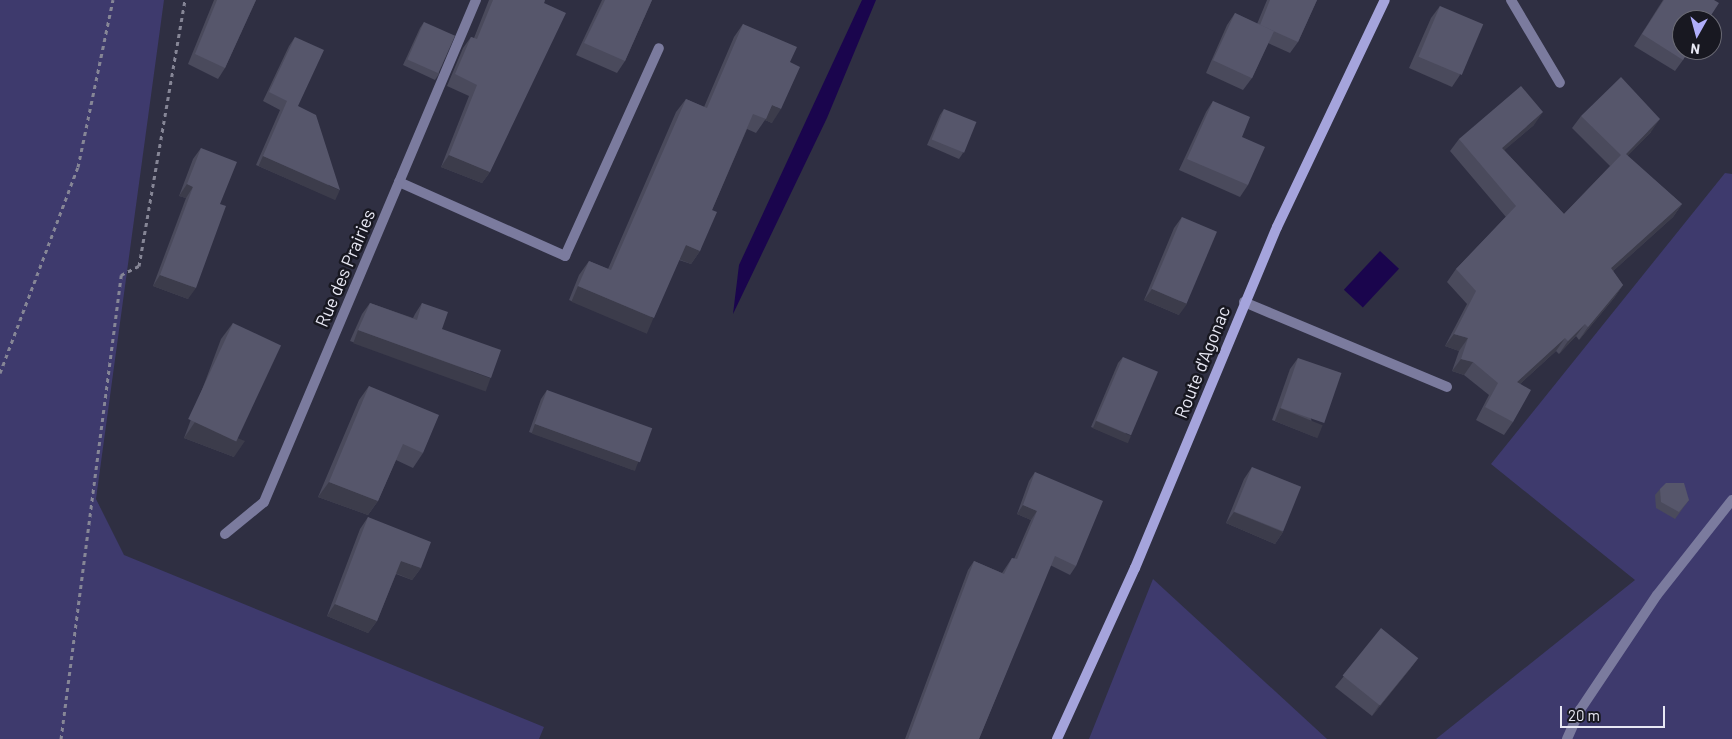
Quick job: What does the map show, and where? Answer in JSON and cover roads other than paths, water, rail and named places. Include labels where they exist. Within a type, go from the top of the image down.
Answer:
[{"type":"main road","name":"Route d'Agonac","points":[[1057,739],[1135,568],[1244,302],[1385,0]]},
{"type":"street","name":"Rue des Prairies","points":[[225,534],[264,502],[476,0]]},
{"type":"street","points":[[1511,0],[1560,83]]},
{"type":"street","points":[[399,182],[565,256],[659,48]]},
{"type":"street","points":[[1244,302],[1447,387]]},
{"type":"street","points":[[1567,739],[1580,710],[1657,594],[1732,500]]}]
